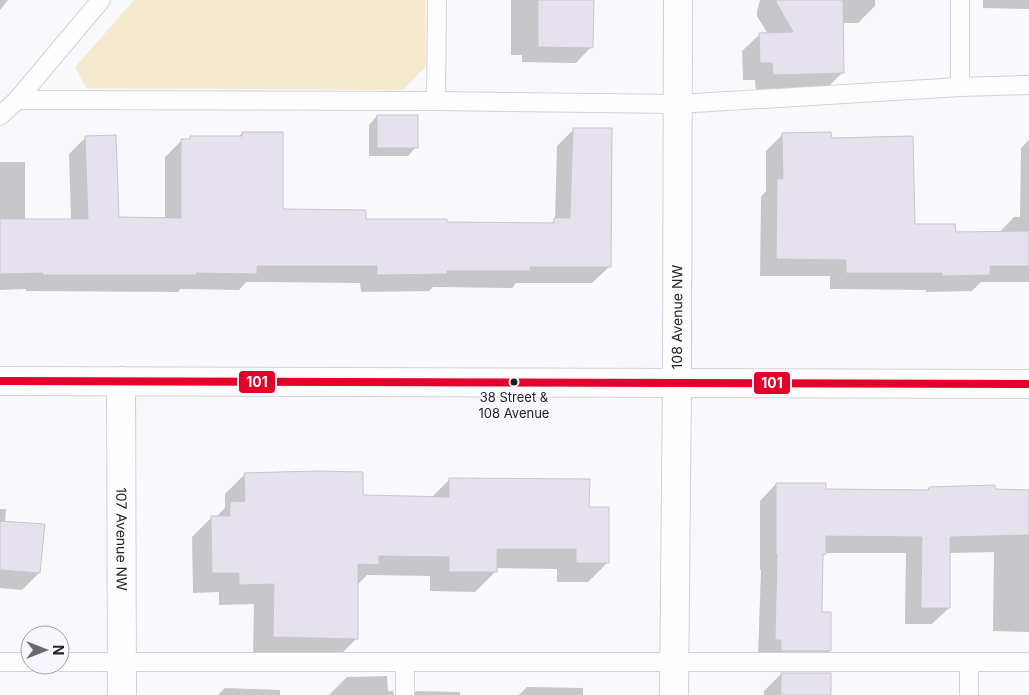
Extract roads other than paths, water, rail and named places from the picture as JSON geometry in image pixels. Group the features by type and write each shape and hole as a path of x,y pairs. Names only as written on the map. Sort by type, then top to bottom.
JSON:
{"street":[{"name":"108 Avenue NW","path":"674,695 678,0"},
{"path":"0,381 1029,384"},
{"name":"107 Avenue NW","path":"121,381 122,695"}],"lane":[{"path":"0,116 17,100 101,0"},
{"path":"436,101 437,0"},
{"path":"960,0 960,87"},
{"path":"17,100 436,101 678,104 960,87 1029,85"},
{"path":"0,662 20,662"},
{"path":"70,662 1029,662"},
{"path":"405,662 405,695"},
{"path":"969,662 969,695"}],"place":[{"name":"38 Street & 108 Avenue","path":"514,382"}]}
